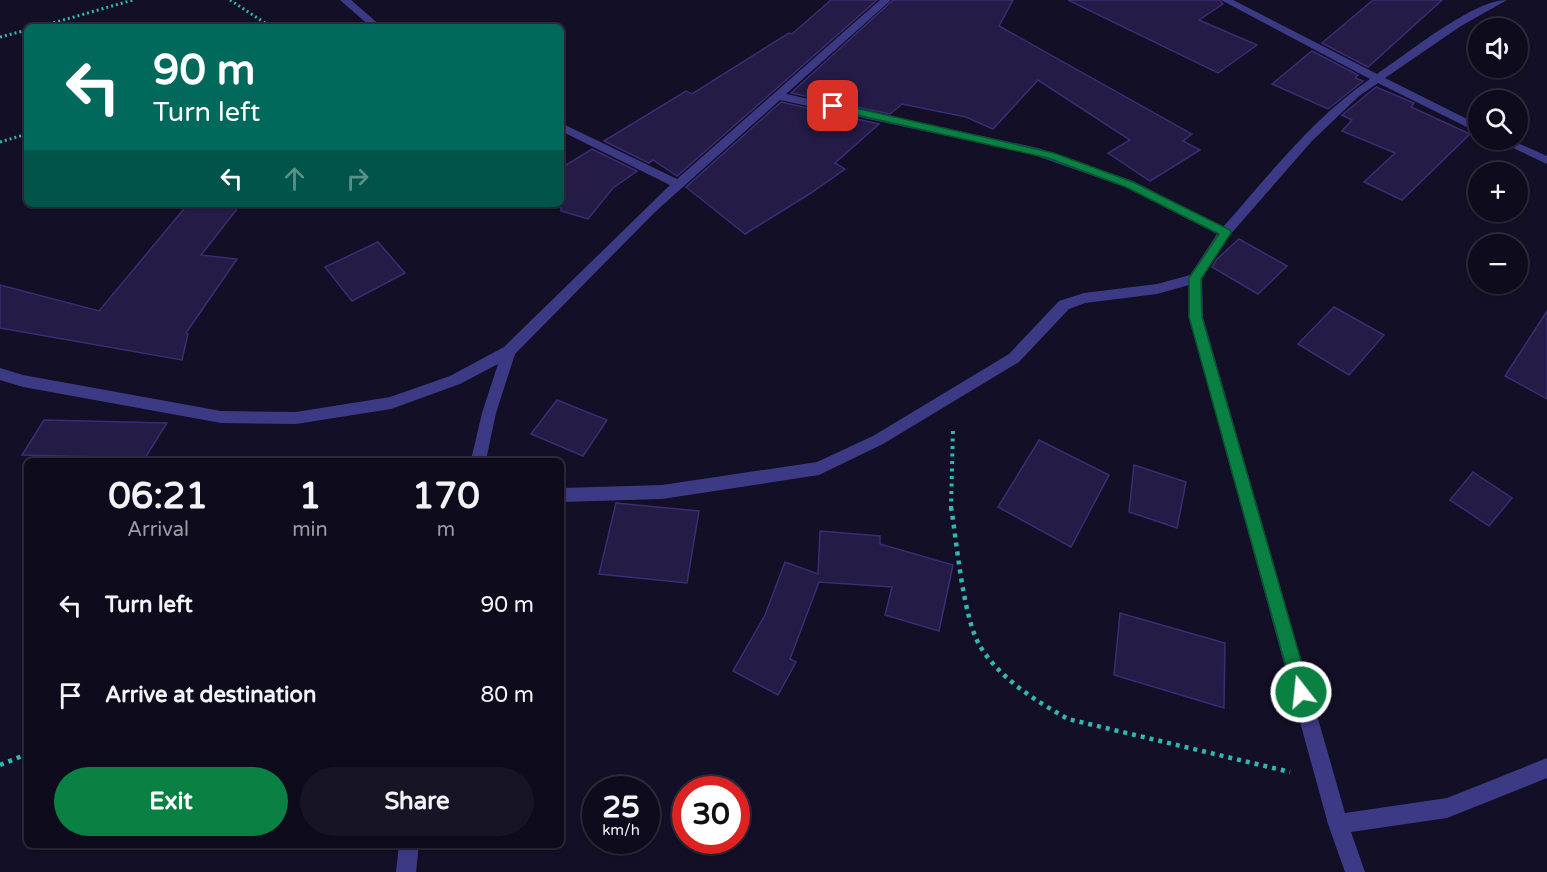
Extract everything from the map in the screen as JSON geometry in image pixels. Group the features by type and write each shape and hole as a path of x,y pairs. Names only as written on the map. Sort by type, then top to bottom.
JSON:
{"street":[{"path":"345,0 373,24"},
{"path":"0,374 23,381 221,417 296,418 391,403 455,380 509,351 678,184 886,0"},
{"path":"1226,0 1468,123"},
{"path":"1355,872 1338,824 1196,317 1195,278 1226,233 1308,138 1355,94 1457,24 1502,0"},
{"path":"778,96 1034,151 1129,184 1226,233"},
{"path":"564,128 678,184"},
{"path":"1524,150 1547,160"},
{"path":"564,495 662,492 819,468 878,440 1014,358 1064,305 1084,298 1157,289 1195,278"},
{"path":"479,458 489,413 509,351"},
{"path":"1338,824 1447,808 1547,768"},
{"path":"406,872 409,848"}],"path":[{"path":"49,24 133,0"},
{"path":"230,0 266,24"},
{"path":"0,37 24,31"},
{"path":"0,142 24,135"},
{"path":"954,396 950,500 960,569 970,621 980,646 1001,672 1036,701 1068,719 1326,780"},
{"path":"0,765 24,755"}],"building":[{"path":"831,0 877,0 677,176 653,160 649,163 604,141 686,91 692,94 789,33 792,34"},
{"path":"893,0 1013,0 999,26 1192,134 1183,141 1200,150 1150,181 1108,153 1130,140 1038,80 993,129 966,117 902,104 890,114 791,93"},
{"path":"1068,0 1219,0 1223,4 1199,20 1257,45 1218,73"},
{"path":"1373,0 1442,0 1368,67 1322,43"},
{"path":"1312,51 1358,75 1355,78 1363,81 1328,109 1272,84"},
{"path":"1376,87 1414,103 1411,107 1468,133 1468,136 1402,200 1364,182 1395,153 1342,131 1352,120 1342,115"},
{"path":"781,102 879,124 835,163 845,169 745,234 686,187"},
{"path":"592,149 637,171 613,188 588,219 561,211 561,207 564,207 564,166"},
{"path":"186,207 239,207 201,255 237,259 186,333 188,334 182,360 0,328 0,285 99,311"},
{"path":"1239,239 1287,266 1258,294 1212,267 1217,259"},
{"path":"378,242 405,273 352,301 325,267"},
{"path":"1334,307 1384,335 1349,375 1298,344"},
{"path":"1547,311 1547,399 1505,376"},
{"path":"557,400 607,420 583,456 531,434"},
{"path":"44,420 167,423 145,458 22,455"},
{"path":"1039,440 1109,475 1071,547 998,507"},
{"path":"1134,465 1186,482 1177,528 1129,512"},
{"path":"1473,472 1512,498 1489,526 1450,500"},
{"path":"616,503 699,511 687,583 599,574"},
{"path":"820,531 880,536 880,544 953,565 939,631 885,615 892,587 819,582 790,659 796,662 778,695 733,671 765,615 785,562 818,574"},
{"path":"1120,613 1225,643 1224,708 1114,675"}],"route":[{"path":"833,106 898,123 976,137 1083,166 1129,184 1226,233 1195,278 1196,317 1301,692"}]}
